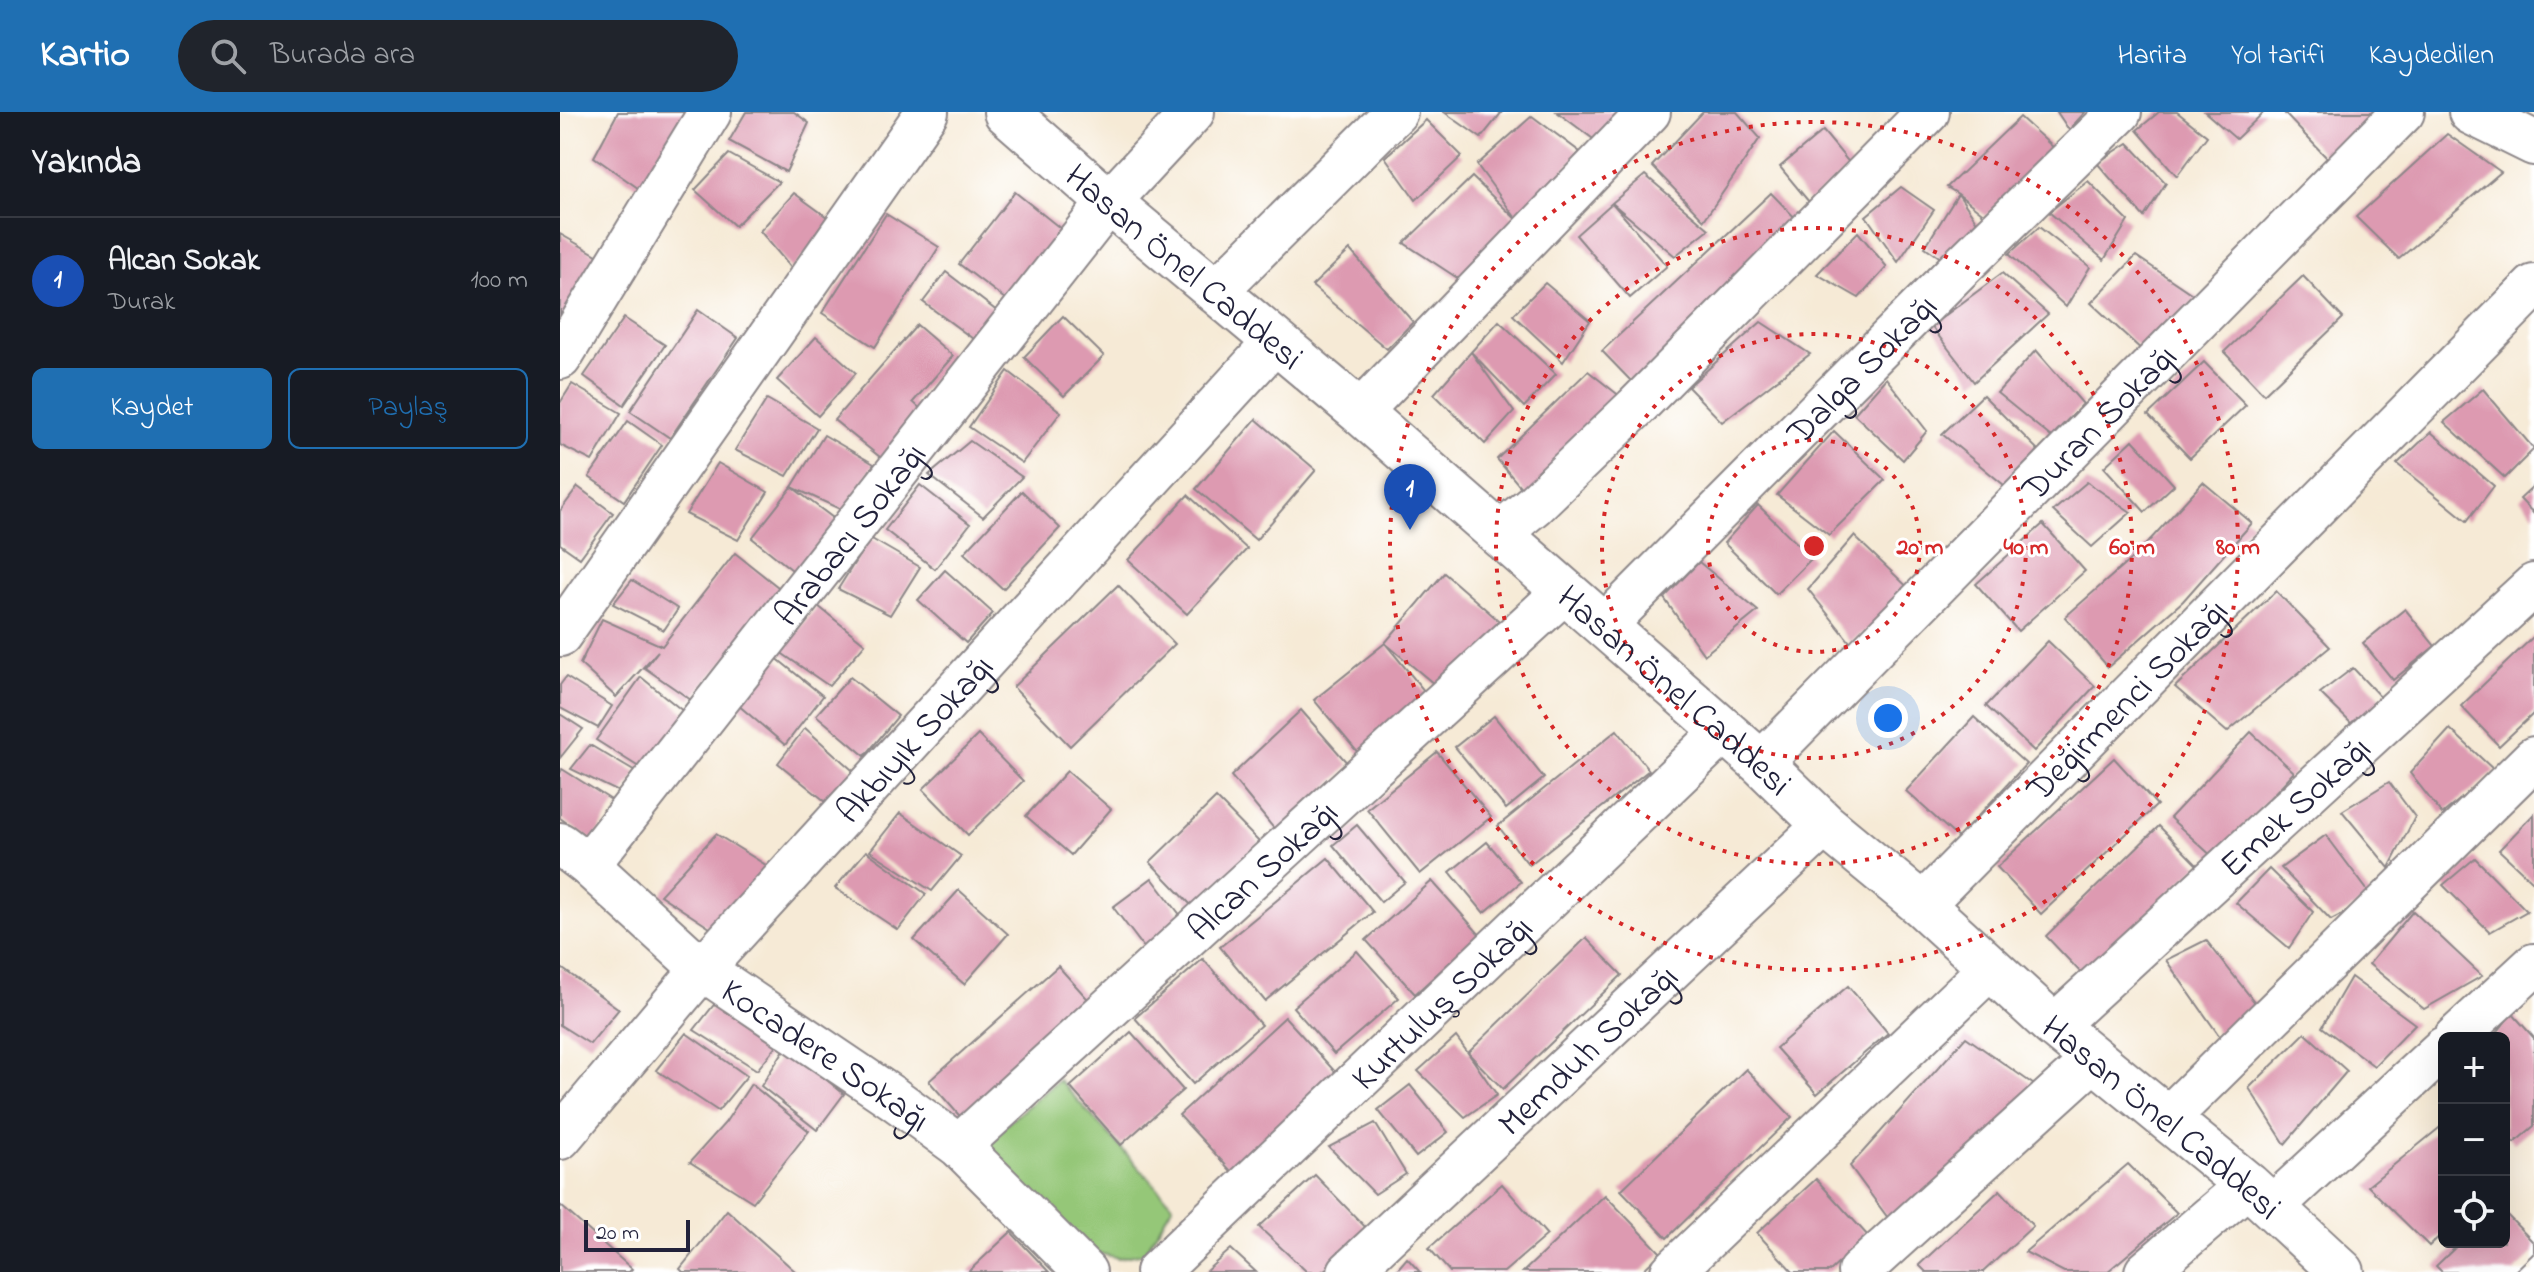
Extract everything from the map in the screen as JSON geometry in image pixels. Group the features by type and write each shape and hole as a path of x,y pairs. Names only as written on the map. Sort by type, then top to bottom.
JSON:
{"main road":[{"name":"Hasan Önel Caddesi","path":"1006,112 1360,412 1761,763 1825,825 1922,905 2054,1026 2169,1117 2261,1196 2342,1272"},
{"path":"2471,112 2534,143"}],"street":[{"path":"560,358 710,112"},
{"path":"560,635 927,112"},
{"name":"Arabacı Sokağı","path":"574,854 1109,202 1193,112"},
{"path":"1216,291 1396,112"},
{"path":"1360,412 1649,112"},
{"path":"1499,534 1535,504 1635,408 1928,112"},
{"name":"Dalga Sokağı","path":"1604,626 2120,112"},
{"name":"Duran Sokağı","path":"1761,763 2403,112"},
{"name":"Değirmenci Sokağı","path":"1922,905 2534,286"},
{"name":"Akbıyık Sokağı","path":"560,1138 702,969 1275,342"},
{"name":"Emek Sokağı","path":"2054,1026 2534,585"},
{"name":"Alcan Sokağı","path":"959,1146 1565,591"},
{"name":"Kurtuluş Sokağı","path":"1157,1272 1724,731"},
{"path":"2169,1117 2534,758"},
{"name":"Memduh Sokağı","path":"1349,1272 1825,825"},
{"name":"Kocadere Sokağı","path":"574,854 702,969 959,1146 1085,1272"},
{"path":"2461,1032 2534,965"},
{"path":"1672,1272 1991,967"},
{"path":"2146,1272 2261,1196 2438,1053"},
{"path":"1859,1272 2094,1059"}],"green space":[{"path":"1059,1080 1173,1205 1144,1253 1119,1258 1093,1252 987,1155 992,1136"}],"building":[{"path":"618,112 688,112 645,193 594,157"},
{"path":"746,112 794,112 809,123 786,172 729,141"},
{"path":"1444,112 1502,112 1481,138"},
{"path":"1557,112 1619,112 1596,141"},
{"path":"1703,112 1737,112 1760,138 1704,220 1652,166"},
{"path":"2057,112 2085,112 2069,130"},
{"path":"2159,112 2177,112 2207,136 2177,176 2137,130"},
{"path":"2205,112 2264,112 2236,139"},
{"path":"2370,112 2374,116 2328,159 2285,114"},
{"path":"1532,116 1580,152 1465,283 1404,243 1472,177 1518,221 1477,165"},
{"path":"2020,117 2055,149 1986,216 1947,187"},
{"path":"1426,120 1462,156 1416,200 1385,157"},
{"path":"1823,131 1852,166 1809,202 1780,167"},
{"path":"2447,134 2501,172 2399,259 2356,217"},
{"path":"2128,143 2166,183 2144,217 2097,163"},
{"path":"729,154 779,182 735,226 695,190"},
{"path":"1645,175 1709,229 1675,256 1612,203"},
{"path":"2088,181 2128,221 2104,260 2049,212"},
{"path":"1901,187 1934,210 1898,262 1866,216"},
{"path":"1015,192 1065,232 1005,299 959,264"},
{"path":"794,193 835,223 792,269 760,231"},
{"path":"1771,193 1802,225 1633,383 1602,351"},
{"path":"1958,194 1982,229 1958,270 1925,247"},
{"path":"1612,203 1667,266 1630,298 1576,235"},
{"path":"886,214 939,247 875,347 822,313"},
{"path":"2039,227 2090,267 2066,307 2009,254"},
{"path":"1858,232 1887,267 1859,298 1817,274"},
{"path":"560,234 616,266 560,322"},
{"path":"1350,250 1413,322 1387,349 1312,286"},
{"path":"2136,256 2198,298 2144,352 2091,303"},
{"path":"946,272 998,312 976,341 923,302"},
{"path":"2002,273 2048,314 1974,382 1931,326"},
{"path":"2303,276 2343,318 2264,394 2224,352"},
{"path":"1545,283 1590,321 1563,362 1513,315"},
{"path":"698,310 738,338 670,438 630,411"},
{"path":"1063,316 1104,356 1064,396 1024,357"},
{"path":"624,318 665,345 624,405 584,376"},
{"path":"1499,321 1556,374 1524,407 1471,352"},
{"path":"1761,322 1810,354 1722,422 1688,387"},
{"path":"917,325 953,356 913,402 924,412 885,461 834,420"},
{"path":"816,337 856,373 818,416 777,380"},
{"path":"2036,350 2083,404 2051,437 1997,393"},
{"path":"1471,352 1514,412 1485,444 1434,394"},
{"path":"2204,362 2246,405 2190,458 2148,415"},
{"path":"1008,371 1061,412 1022,463 969,427"},
{"path":"1588,371 1635,408 1535,504 1497,459"},
{"path":"1886,378 1927,431 1903,460 1854,414"},
{"path":"572,384 621,413 592,461 560,445 560,403"},
{"path":"2483,389 2534,449 2505,478 2444,422"},
{"path":"1983,395 2038,450 2010,490 1942,434"},
{"path":"767,399 817,428 787,476 735,450"},
{"path":"1256,419 1316,470 1256,540 1196,489"},
{"path":"628,421 662,445 624,501 589,477"},
{"path":"1834,431 1885,480 1829,535 1777,495"},
{"path":"2431,432 2494,486 2467,521 2397,464"},
{"path":"824,435 874,464 844,511 792,487"},
{"path":"2133,440 2174,485 2145,512 2104,467"},
{"path":"970,441 1022,477 983,517 929,475"},
{"path":"718,463 768,492 738,540 686,514"},
{"path":"2087,482 2131,512 2092,547 2053,511"},
{"path":"2203,482 2252,523 2183,601 2108,667 2065,617 2139,552"},
{"path":"920,485 970,524 935,569 885,530"},
{"path":"2534,486 2534,514 2520,499"},
{"path":"578,487 613,513 580,558 560,544 560,511"},
{"path":"792,487 837,521 796,573 752,538"},
{"path":"1022,491 1060,528 1003,589 964,553"},
{"path":"1188,495 1247,549 1187,614 1128,560"},
{"path":"1758,505 1812,558 1776,594 1724,543"},
{"path":"2043,524 2085,571 2018,631 1976,584"},
{"path":"1854,536 1917,596 1850,642 1808,589"},
{"path":"870,538 920,567 890,615 838,589"},
{"path":"735,553 783,591 691,700 645,668 658,651 616,697 580,664 602,619 662,646"},
{"path":"1699,562 1758,611 1704,655 1664,598"},
{"path":"945,570 993,613 966,643 918,600"},
{"path":"1444,573 1505,626 1446,694 1385,643"},
{"path":"632,580 678,609 664,630 613,604"},
{"path":"1118,585 1175,644 1070,746 1013,687"},
{"path":"2276,591 2330,647 2227,732 2175,687"},
{"path":"818,606 865,644 829,686 780,652"},
{"path":"2405,609 2435,646 2393,680 2363,643"},
{"path":"2534,636 2534,713 2499,746 2461,706"},
{"path":"2048,641 2095,686 2034,751 1986,706"},
{"path":"1385,643 1434,703 1364,760 1314,700"},
{"path":"775,657 823,696 785,745 737,704"},
{"path":"2353,668 2383,700 2357,729 2320,693"},
{"path":"566,677 612,706 598,728 560,708 560,685"},
{"path":"641,677 689,716 642,769 596,740"},
{"path":"850,677 898,716 865,756 816,715"},
{"path":"1301,710 1349,765 1280,836 1231,776"},
{"path":"560,714 583,729 560,758"},
{"path":"1494,716 1544,778 1506,809 1455,747"},
{"path":"1974,717 2026,764 1958,838 1906,791"},
{"path":"805,728 860,777 831,806 778,763"},
{"path":"2450,729 2495,771 2442,814 2410,773"},
{"path":"1617,730 1649,770 1529,865 1498,826"},
{"path":"2251,732 2294,772 2214,858 2170,818"},
{"path":"978,735 1023,781 968,835 923,789"},
{"path":"590,745 637,773 623,794 571,769"},
{"path":"1437,752 1491,817 1420,874 1367,809"},
{"path":"2114,758 2157,805 2041,914 1997,867"},
{"path":"562,769 616,803 593,841 560,818"},
{"path":"1067,771 1111,809 1071,855 1026,816"},
{"path":"2389,782 2415,817 2389,868 2342,811"},
{"path":"1216,798 1260,843 1193,907 1150,862"},
{"path":"900,813 961,856 932,891 870,851"},
{"path":"2534,814 2534,883 2499,850"},
{"path":"1357,825 1405,882 1381,902 1333,845"},
{"path":"2159,826 2198,866 2084,976 2046,936"},
{"path":"716,834 769,867 716,932 660,895"},
{"path":"2326,835 2373,898 2331,920 2281,868"},
{"path":"1487,842 1521,882 1484,913 1450,872"},
{"path":"866,851 926,894 898,930 835,888"},
{"path":"1328,858 1373,912 1265,1001 1220,947"},
{"path":"2475,858 2527,911 2490,932 2443,885"},
{"path":"2269,869 2313,912 2289,948 2236,903"},
{"path":"1152,878 1184,920 1145,949 1113,907"},
{"path":"1432,881 1480,935 1415,994 1366,940"},
{"path":"959,890 1008,934 964,984 914,940"},
{"path":"2413,911 2482,976 2424,1009 2369,964"},
{"path":"1586,938 1622,975 1503,1089 1468,1053"},
{"path":"2206,940 2259,1008 2223,1041 2166,960"},
{"path":"1357,951 1399,998 1334,1054 1293,1007"},
{"path":"1203,959 1261,1025 1193,1084 1135,1018"},
{"path":"1058,966 1094,1006 965,1122 929,1081"},
{"path":"560,967 619,1009 590,1044 560,1025"},
{"path":"2351,977 2415,1024 2374,1066 2322,1027"},
{"path":"1848,986 1888,1033 1817,1094 1776,1048"},
{"path":"724,992 785,1035 757,1070 694,1030"},
{"path":"2512,1013 2534,1038 2534,1126 2514,1143 2510,1139 2510,1032 2498,1032"},
{"path":"1285,1017 1338,1075 1232,1172 1179,1115"},
{"path":"1131,1032 1183,1090 1121,1145 1070,1087"},
{"path":"686,1033 747,1076 718,1111 656,1070"},
{"path":"2305,1033 2347,1071 2285,1144 2249,1088"},
{"path":"1456,1037 1497,1095 1465,1117 1418,1071"},
{"path":"1966,1037 2040,1089 1896,1229 1850,1166"},
{"path":"786,1047 844,1094 817,1130 761,1086"},
{"path":"1746,1069 1792,1117 1667,1238 1621,1190"},
{"path":"751,1084 809,1131 753,1202 690,1162 725,1123"},
{"path":"1410,1085 1448,1132 1416,1157 1378,1110"},
{"path":"1375,1123 1406,1174 1375,1194 1329,1147"},
{"path":"2438,1129 2438,1238 2429,1246 2368,1186"},
{"path":"2128,1164 2177,1213 2107,1272 2064,1272 2025,1252"},
{"path":"1315,1175 1373,1235 1321,1272 1307,1272 1259,1227"},
{"path":"1816,1179 1868,1236 1829,1272 1793,1272 1757,1233"},
{"path":"1502,1184 1547,1235 1504,1272 1450,1272 1429,1248"},
{"path":"2000,1190 2033,1226 1983,1272 1926,1272 1919,1265"},
{"path":"1605,1195 1661,1253 1641,1272 1523,1272"},
{"path":"560,1205 632,1269 629,1272 560,1272"},
{"path":"727,1210 796,1272 683,1272 680,1269"},
{"path":"2510,1218 2534,1243 2534,1253 2514,1272 2442,1272 2436,1266 2455,1248 2510,1248"},
{"path":"1011,1232 1049,1272 968,1272"},
{"path":"1231,1249 1256,1272 1205,1272"},
{"path":"1407,1258 1420,1272 1395,1272"}],"place":[{"name":"Alcan Sokak","path":"1410,530"}]}
